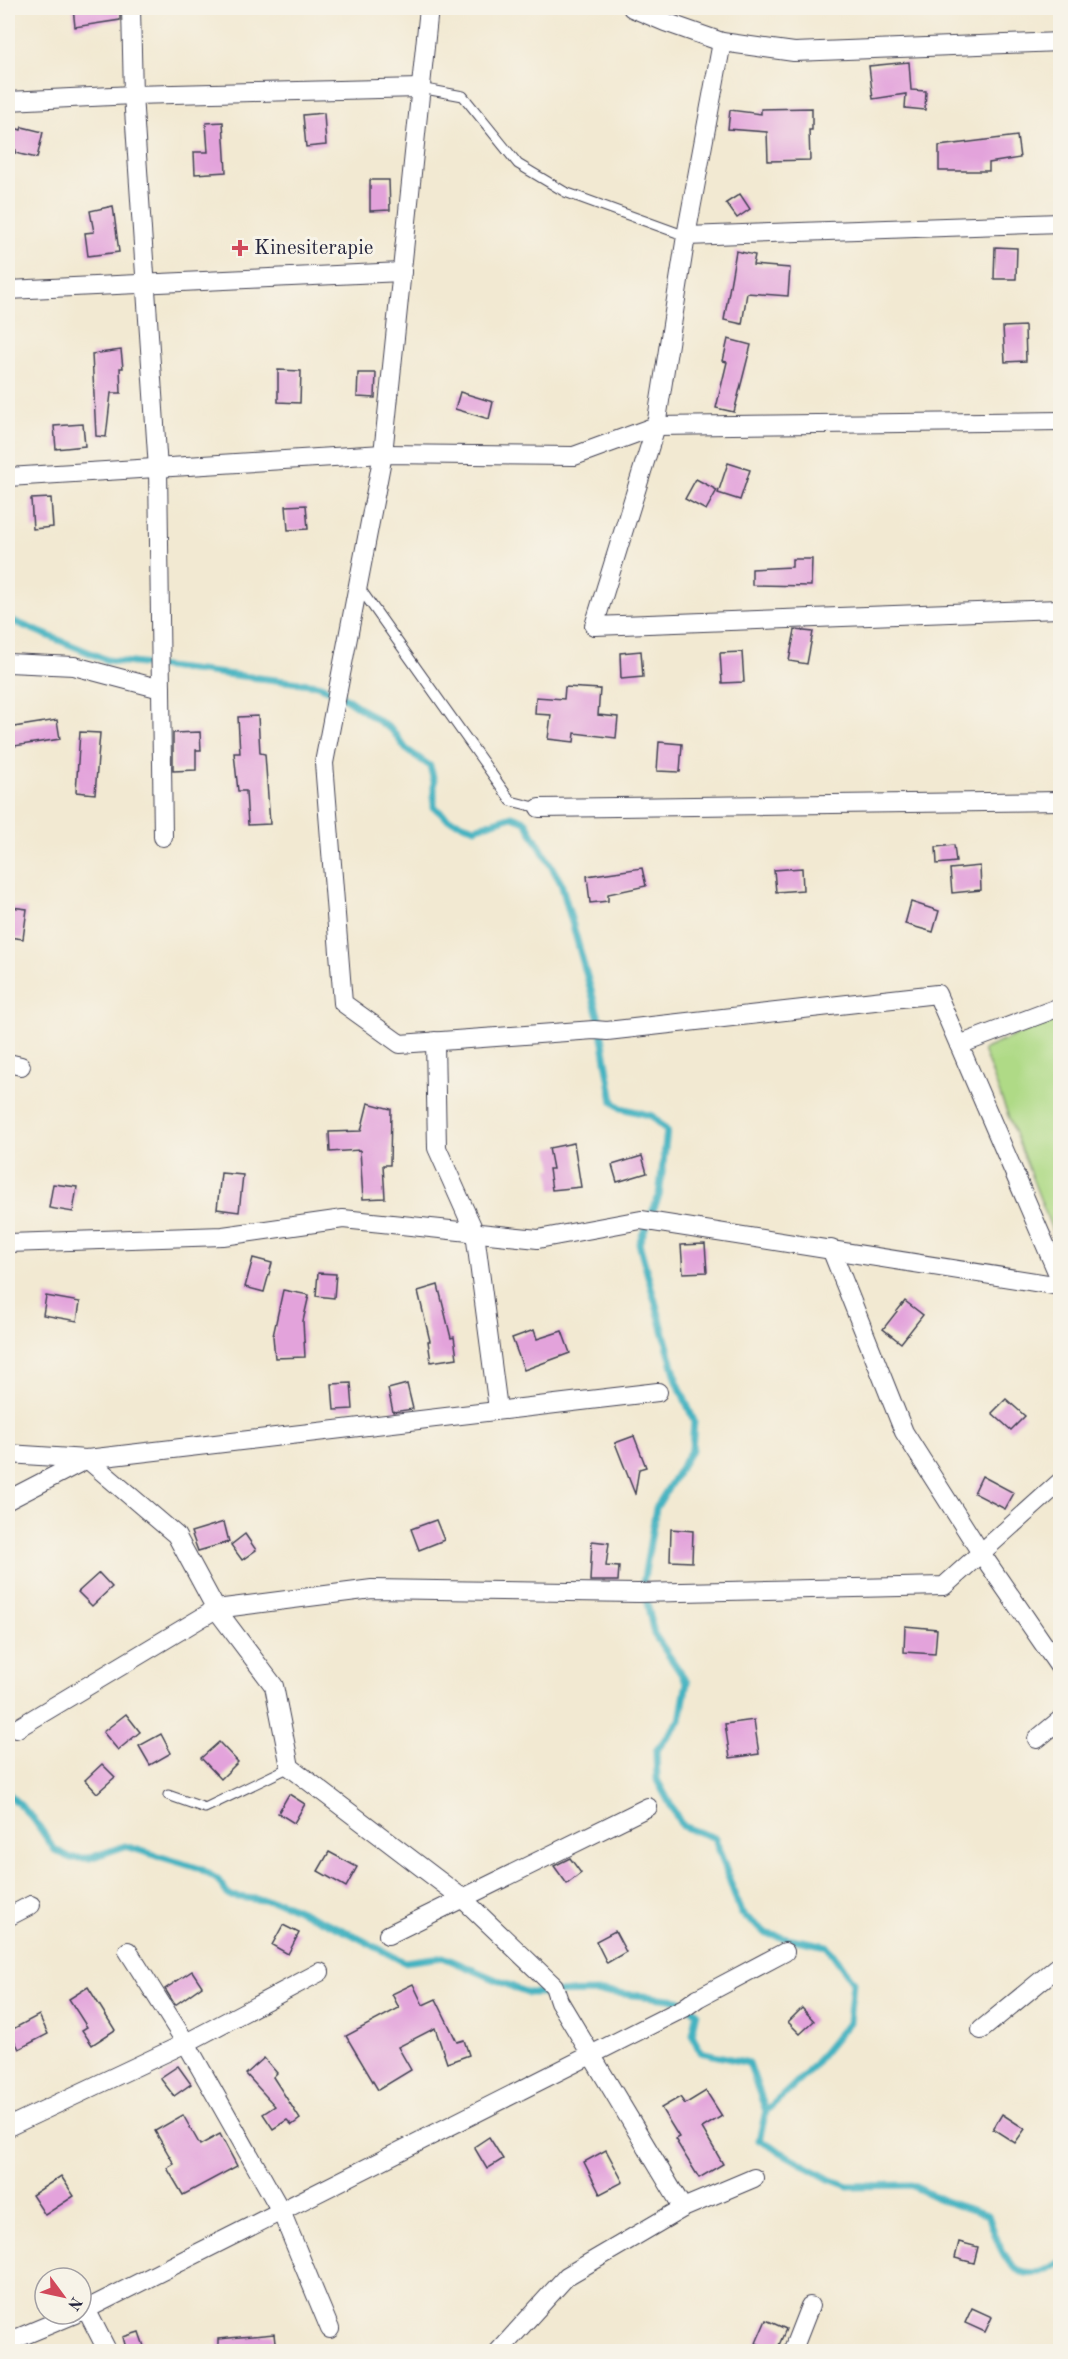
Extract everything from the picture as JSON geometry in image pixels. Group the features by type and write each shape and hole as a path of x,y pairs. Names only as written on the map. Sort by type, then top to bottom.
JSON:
{"street":[{"path":"131,8 133,95 158,469 163,837"},
{"path":"429,8 383,454 324,763 344,1002 400,1044 601,1030 937,994 1060,1280"},
{"path":"632,8 722,42 794,52 1060,42"},
{"path":"722,42 686,236 656,426 594,626 1060,609"},
{"path":"8,101 133,95 420,88"},
{"path":"686,236 1060,223"},
{"path":"8,290 402,272"},
{"path":"8,477 383,454 574,456 656,426 1060,421"},
{"path":"8,663 161,674"},
{"path":"539,808 1060,801"},
{"path":"959,1046 1060,1007"},
{"path":"435,1041 437,1149 475,1233 498,1410"},
{"path":"8,1243 223,1236 343,1219 538,1239 649,1221 1060,1286"},
{"path":"831,1249 904,1432 981,1553 1060,1668"},
{"path":"8,1454 87,1459 657,1392"},
{"path":"8,1500 87,1459"},
{"path":"87,1459 176,1535 216,1609 274,1686 290,1767 462,1898 556,1994 682,2208"},
{"path":"16,1729 216,1609 372,1589 644,1593 944,1586 1060,1482"},
{"path":"1037,1739 1060,1720"},
{"path":"388,1935 648,1807"},
{"path":"8,1917 31,1905"},
{"path":"128,1951 186,2043 282,2211 330,2329"},
{"path":"93,2306 592,2054 785,1952"},
{"path":"981,2030 1060,1965"},
{"path":"8,2127 186,2043 320,1972"},
{"path":"498,2352 567,2276 682,2208 754,2178"},
{"path":"792,2352 810,2306"},
{"path":"8,2342 47,2326"},
{"path":"90,2326 108,2352"}],"lane":[{"path":"420,88 463,96 518,164 565,192 686,236"},
{"path":"358,585 512,801 539,808"},
{"path":"168,1795 205,1808 290,1767"}],"green space":[{"path":"1060,1015 1060,1251 983,1050"}],"building":[{"path":"73,8 120,8 120,20 75,27"},
{"path":"909,62 911,90 926,91 925,110 905,108 906,94 873,99 869,66"},
{"path":"812,108 812,130 809,130 810,160 768,161 767,132 728,129 730,110 761,114 761,109"},
{"path":"324,113 326,145 306,147 303,115"},
{"path":"223,122 226,172 195,174 194,152 208,152 206,123"},
{"path":"8,126 43,132 37,158 15,153 16,150 8,147"},
{"path":"1017,136 1020,158 989,163 989,171 939,171 939,146"},
{"path":"370,180 389,180 390,210 370,211"},
{"path":"740,194 750,209 737,218 726,203"},
{"path":"113,206 119,252 88,256 85,233 94,232 90,211"},
{"path":"995,247 1017,248 1016,279 994,279"},
{"path":"736,251 755,255 753,265 790,268 788,296 747,293 742,324 724,320"},
{"path":"1025,326 1026,361 1005,362 1003,327"},
{"path":"728,339 751,345 734,412 716,408 727,362 723,361"},
{"path":"121,350 123,368 120,368 121,393 111,393 106,437 96,436 92,354"},
{"path":"278,370 301,371 300,403 278,402"},
{"path":"358,373 376,373 375,398 357,397"},
{"path":"460,392 493,402 489,419 455,409"},
{"path":"83,424 85,446 56,449 54,426"},
{"path":"728,463 750,470 740,500 718,493"},
{"path":"696,479 717,490 706,510 685,499"},
{"path":"51,498 53,527 33,529 31,499"},
{"path":"306,505 308,529 288,530 286,506"},
{"path":"792,559 812,559 811,586 752,585 752,569 792,567"},
{"path":"795,630 813,632 807,664 789,661"},
{"path":"641,651 643,677 621,679 620,653"},
{"path":"742,652 744,682 722,683 720,653"},
{"path":"565,687 600,689 598,715 618,717 616,738 575,733 574,742 548,739 551,715 535,714 536,697 564,699"},
{"path":"258,716 260,753 265,754 270,824 248,825 246,791 238,791 234,753 240,753 238,717"},
{"path":"57,720 60,739 8,747 8,728"},
{"path":"80,732 100,733 95,794 76,792"},
{"path":"200,732 201,750 196,750 196,770 173,771 173,733"},
{"path":"659,742 682,744 680,772 657,771"},
{"path":"954,845 956,862 937,864 936,847"},
{"path":"980,866 981,890 952,893 950,869"},
{"path":"642,868 646,886 608,894 608,901 590,903 587,876"},
{"path":"802,868 803,890 776,892 774,870"},
{"path":"911,902 939,911 933,932 905,924"},
{"path":"11,907 27,909 23,939 8,937 8,912"},
{"path":"368,1103 391,1109 390,1165 383,1165 385,1198 363,1199 360,1150 330,1152 329,1132 361,1131"},
{"path":"574,1143 581,1187 552,1190 549,1169 553,1169 549,1148"},
{"path":"642,1156 647,1173 617,1182 612,1165"},
{"path":"221,1173 243,1175 239,1212 217,1209"},
{"path":"53,1184 77,1187 73,1212 49,1208"},
{"path":"705,1244 707,1272 683,1273 681,1245"},
{"path":"253,1258 272,1263 264,1292 245,1287"},
{"path":"318,1273 336,1274 334,1298 316,1296"},
{"path":"438,1285 451,1338 454,1337 457,1358 431,1362 428,1341 430,1341 418,1291"},
{"path":"283,1290 309,1295 303,1321 305,1357 275,1358 273,1336"},
{"path":"46,1296 80,1302 77,1321 43,1315"},
{"path":"905,1301 923,1315 901,1343 883,1329"},
{"path":"534,1330 537,1339 562,1331 570,1353 524,1370 512,1338"},
{"path":"351,1383 353,1409 334,1410 332,1384"},
{"path":"407,1384 413,1409 393,1412 388,1389"},
{"path":"1006,1399 1025,1416 1011,1430 992,1413"},
{"path":"634,1436 646,1467 639,1469 635,1494 615,1443"},
{"path":"982,1476 1014,1493 1005,1509 974,1493"},
{"path":"436,1520 444,1540 419,1550 411,1529"},
{"path":"224,1522 229,1542 198,1551 191,1532"},
{"path":"671,1529 693,1531 692,1562 670,1561"},
{"path":"245,1534 256,1550 242,1560 231,1545"},
{"path":"592,1541 609,1543 606,1566 619,1567 618,1581 590,1581"},
{"path":"99,1573 112,1587 92,1606 78,1592"},
{"path":"905,1626 937,1629 935,1654 904,1652"},
{"path":"126,1714 140,1732 118,1750 103,1732"},
{"path":"754,1720 759,1754 730,1758 725,1724"},
{"path":"161,1734 171,1753 150,1765 139,1746"},
{"path":"219,1742 238,1762 221,1779 201,1758"},
{"path":"102,1764 115,1777 97,1793 85,1780"},
{"path":"289,1794 305,1804 294,1823 278,1813"},
{"path":"329,1852 357,1867 346,1887 318,1871"},
{"path":"570,1858 581,1873 567,1884 554,1866"},
{"path":"283,1925 299,1933 288,1954 272,1945"},
{"path":"615,1931 626,1952 607,1963 596,1941"},
{"path":"192,1971 202,1986 175,2005 165,1989"},
{"path":"413,1984 423,2005 436,1999 457,2042 464,2040 469,2055 447,2063 435,2028 398,2047 411,2070 378,2090 346,2036 399,2008 392,1994"},
{"path":"88,1987 115,2030 92,2045 82,2030 87,2027 69,1999"},
{"path":"802,2008 814,2021 800,2034 788,2022"},
{"path":"39,2015 48,2034 19,2049 9,2031"},
{"path":"264,2058 277,2073 273,2077 300,2119 292,2125 287,2120 273,2129 263,2114 275,2106 246,2074"},
{"path":"178,2066 191,2084 174,2096 160,2078"},
{"path":"706,2091 722,2116 702,2128 723,2164 699,2178 675,2139 679,2137 661,2108 680,2097 685,2104"},
{"path":"1002,2114 1025,2129 1015,2143 993,2129"},
{"path":"183,2115 200,2145 220,2134 237,2166 183,2195 167,2168 174,2164 155,2131"},
{"path":"489,2137 503,2159 487,2169 474,2147"},
{"path":"606,2150 623,2182 600,2194 584,2162"},
{"path":"61,2176 74,2196 45,2215 32,2195"},
{"path":"959,2242 978,2247 974,2263 955,2258"},
{"path":"972,2308 992,2317 985,2332 965,2323"},
{"path":"766,2320 786,2329 776,2352 756,2343"},
{"path":"139,2332 146,2352 127,2352 123,2337"},
{"path":"274,2334 276,2352 218,2352 218,2339"}],"waterway":[{"path":"8,619 107,660 318,685 338,693 392,730 406,749 430,766 434,781 434,807 448,819 475,828 512,816 525,821 561,883 599,1019 613,1102 621,1108 652,1116 667,1131 659,1196 639,1243 677,1381 694,1421 692,1449 656,1508 643,1584 654,1634 687,1682 680,1720 656,1751 657,1780 682,1826 715,1838 741,1913 767,1934 827,1946 853,1982 849,2022 807,2073 766,2111"},
{"path":"8,1793 33,1818 55,1850 71,1858 90,1858 125,1846 201,1869 218,1880 229,1896 280,1902 349,1933 404,1962 443,1957 527,1993 607,1992 679,2000 697,2012 692,2034 700,2052 749,2063 766,2111 759,2140 829,2179 848,2186 911,2185 947,2202 988,2215 1004,2255 1011,2265 1020,2271 1031,2274 1044,2271 1060,2262"}],"place":[{"name":"Kinesiterapie","path":"240,248"}]}
